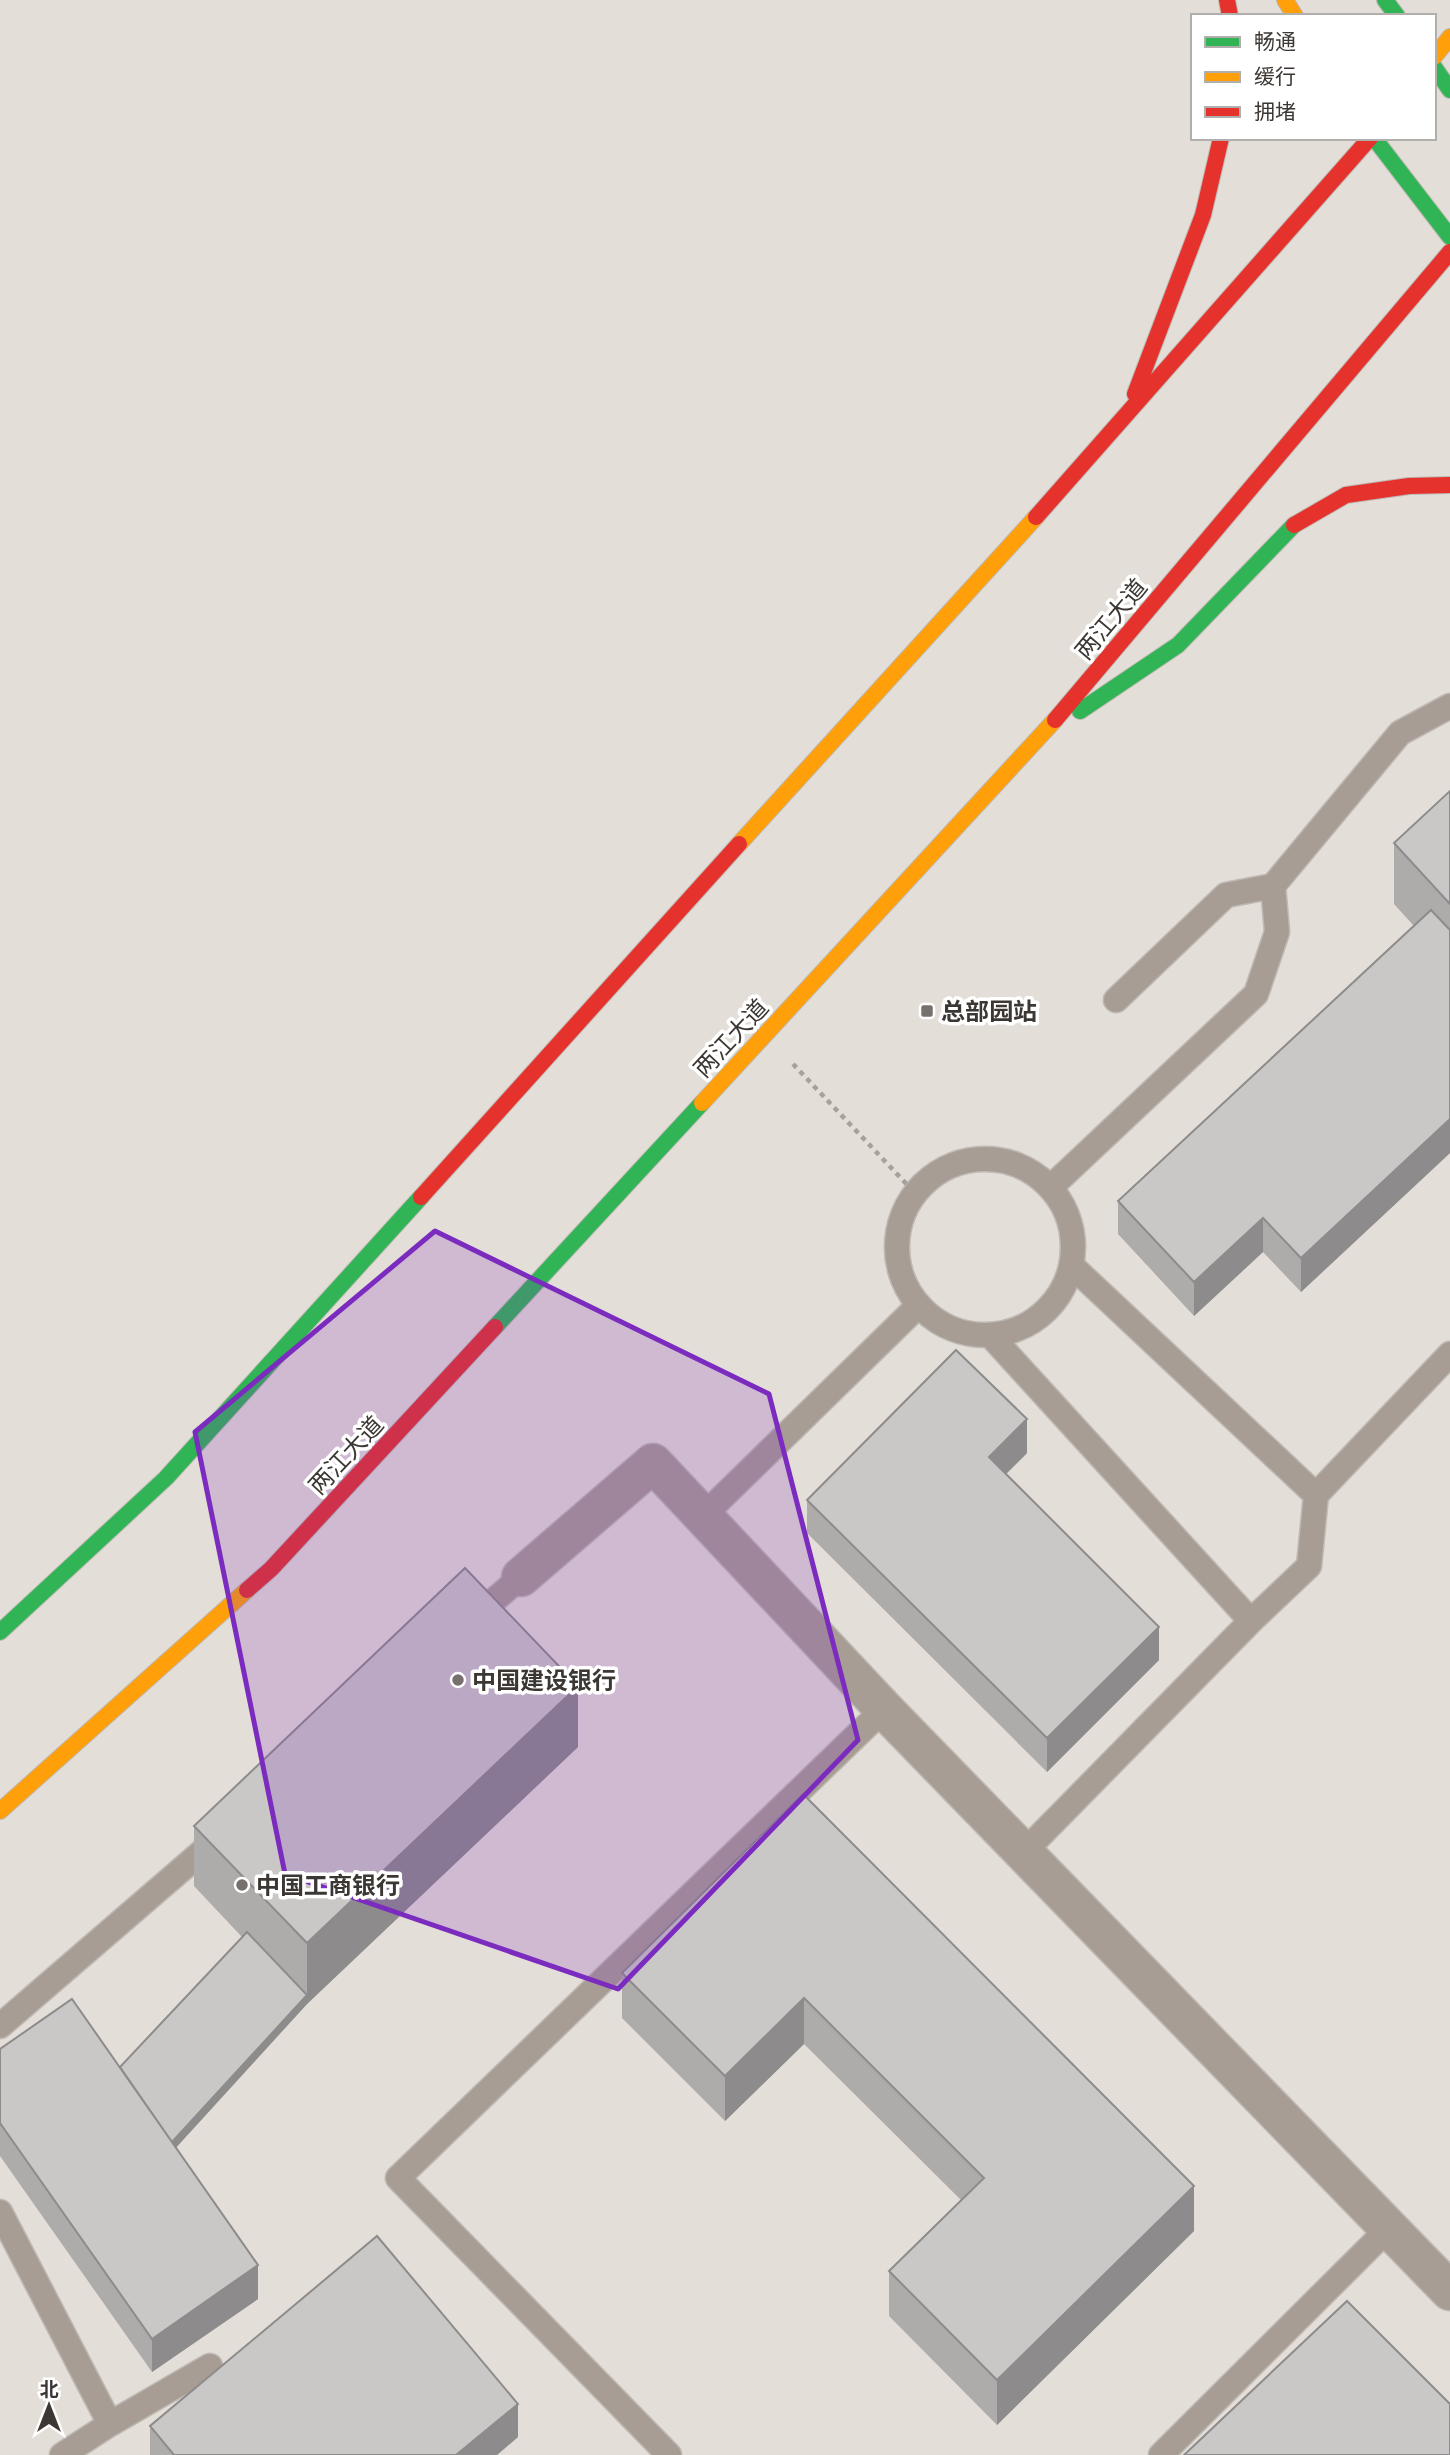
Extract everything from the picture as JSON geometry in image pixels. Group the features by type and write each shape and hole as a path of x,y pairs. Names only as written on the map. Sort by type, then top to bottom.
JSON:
{"main road":[{"path":"1436,54 1450,37"},
{"path":"1436,70 1450,90"},
{"path":"1126,417 1203,215 1222,140"},
{"path":"0,1632 166,1478 1126,417 1370,140"},
{"path":"1374,140 1450,237"},
{"name":"两江大道","path":"0,1811 271,1569 1040,738 1450,252"},
{"path":"1040,738 1178,645 1297,522 1346,495 1409,486 1450,485"}],"street":[{"path":"521,1577 653,1463 884,1709 1450,2291"}],"lane":[{"path":"1116,1000 1226,895 1273,886 1400,733 1450,706"},
{"path":"1051,1187 1256,993 1277,932 1273,886"},
{"path":"998,1159 1027,1169 1051,1187 1066,1211 1070,1225 1073,1238 1072,1266 1062,1293 1044,1314 1019,1328 990,1335 964,1333 938,1322 919,1304 902,1277 896,1247 901,1217 915,1193 939,1171 968,1160 998,1159"},
{"path":"1072,1266 1316,1495"},
{"path":"703,1516 919,1304"},
{"path":"990,1335 1251,1621"},
{"path":"1023,1853 1308,1566 1316,1495 1450,1354"},
{"path":"459,1631 521,1577"},
{"path":"669,2455 398,2178 884,1709"},
{"path":"0,2026 240,1819"},
{"path":"0,2212 110,2424"},
{"path":"1161,2455 1389,2228"},
{"path":"62,2455 210,2366"}],"path":[{"path":"765,1035 915,1193"}],"highlighted area":[{"path":"435,1231 769,1394 858,1740 618,1989 285,1874 195,1432"}],"building":[{"path":"1450,791 1450,904 1394,843"},
{"path":"1431,910 1450,930 1450,1119 1301,1258 1263,1218 1194,1282 1118,1201"},
{"path":"956,1350 1027,1419 989,1457 1159,1627 1047,1738 807,1500"},
{"path":"465,1568 578,1686 307,1943 194,1826"},
{"path":"803,1794 1194,2186 997,2380 889,2271 984,2178 804,1998 725,2076 622,1973"},
{"path":"247,1932 307,1995 172,2142 120,2067"},
{"path":"72,1999 258,2265 152,2339 0,2123 0,2049"},
{"path":"377,2236 518,2404 456,2455 174,2455 150,2426"},
{"path":"1347,2301 1450,2404 1450,2455 1184,2455"}],"traffic: fast":[{"path":"1385,0 1396,14"},
{"path":"1436,70 1450,90"},
{"path":"1376,140 1450,237"},
{"path":"1080,711 1178,645 1294,525"},
{"path":"495,1327 702,1103"},
{"path":"0,1632 166,1478 421,1197"}],"traffic: slow":[{"path":"1285,0 1294,14"},
{"path":"1436,54 1450,37"},
{"path":"739,844 1036,517"},
{"path":"702,1103 1055,720"},
{"path":"0,1811 247,1590"}],"traffic: jam":[{"path":"1227,0 1230,14"},
{"path":"1135,394 1203,215 1221,140"},
{"path":"1036,517 1368,140"},
{"path":"1055,720 1450,252"},
{"path":"1294,525 1346,495 1409,486 1450,485"},
{"path":"421,1197 739,844"},
{"path":"247,1590 271,1569 495,1327"}],"place":[{"name":"总部园站","path":"927,1011"},
{"name":"中国建设银行","path":"458,1680"},
{"name":"中国工商银行","path":"242,1885"}]}
